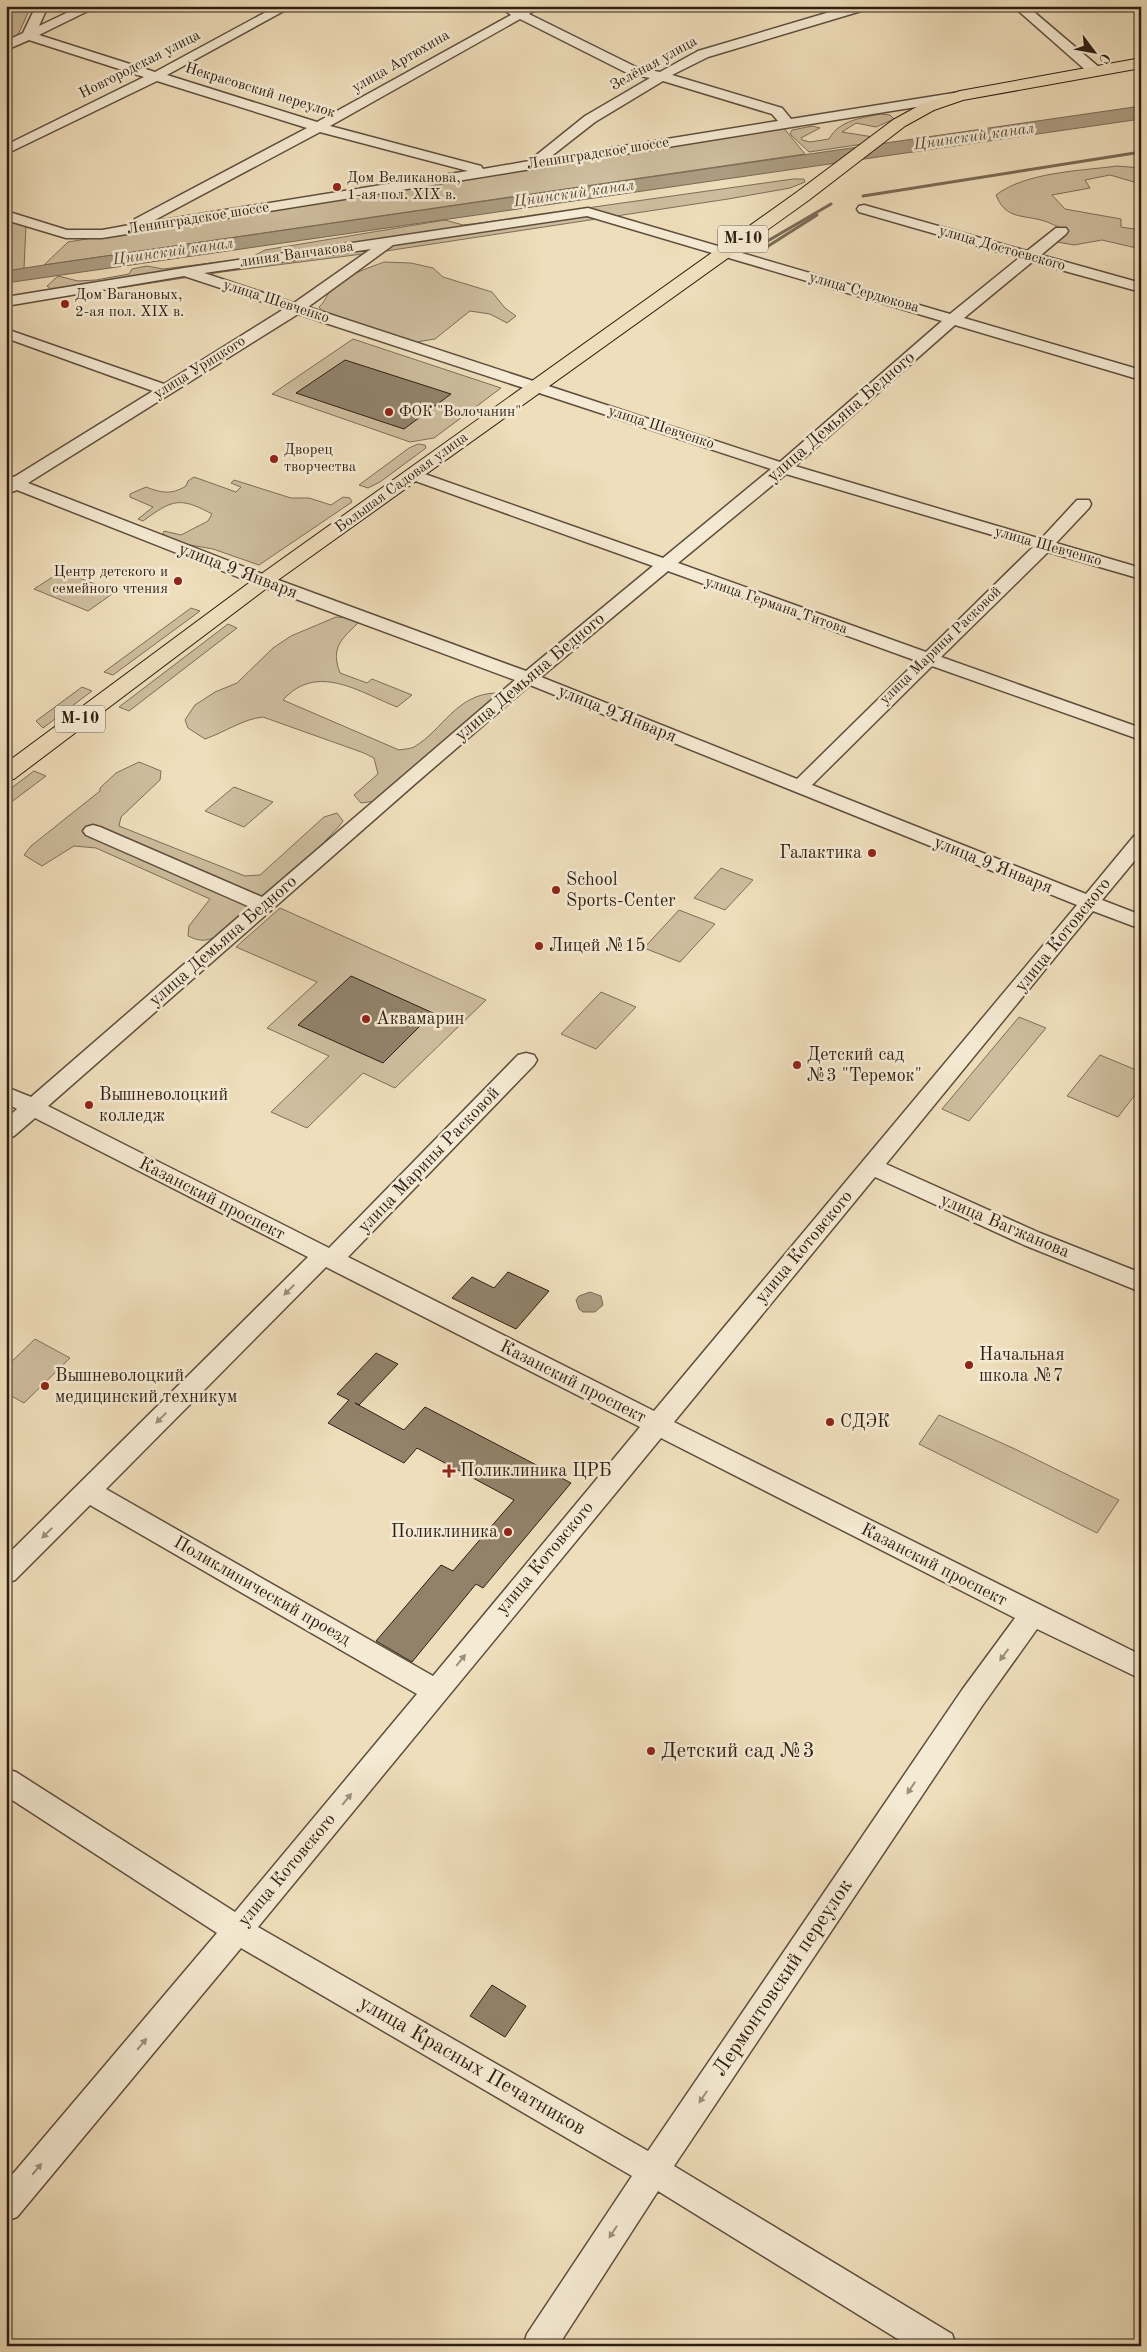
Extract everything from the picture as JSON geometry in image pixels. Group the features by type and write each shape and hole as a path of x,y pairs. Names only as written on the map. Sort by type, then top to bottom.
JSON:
{"highway":[{"name":"Ленинградское шоссе","path":"960,96 1141,63"},
{"name":"М-10","path":"912,115 960,96"},
{"name":"Большая Садовая улица","path":"6,774 264,581 725,252 912,115"}],"street":[{"path":"28,36 42,6"},
{"path":"6,46 92,6"},
{"name":"Новгородская улица","path":"6,150 156,76 287,6"},
{"path":"503,6 634,71 661,76 777,111 787,123"},
{"name":"улица Артюхина","path":"124,231 318,127 535,6"},
{"name":"Зелёная улица","path":"532,164 590,119 661,76 703,54 864,6"},
{"path":"1019,6 1095,71"},
{"name":"Некрасовский переулок","path":"28,36 318,127 484,172"},
{"name":"Ленинградское шоссе","path":"6,215 54,232 79,236 124,231 960,96"},
{"path":"894,107 904,109 912,115"},
{"name":"улица Достоевского","path":"864,209 1141,288"},
{"name":"улица Сердюкова","path":"588,212 1141,375"},
{"name":"линия Ванчакова","path":"6,302 184,272 588,212"},
{"name":"улица Демьяна Бедного","path":"6,1132 264,905 528,678 783,468 953,319 1032,257 1061,231"},
{"name":"улица Урицкого","path":"9,485 297,308 390,241"},
{"name":"улица Шевченко","path":"184,272 783,468 1141,574"},
{"path":"6,333 165,390"},
{"name":"улица Германа Титова","path":"413,475 663,566 1141,734"},
{"name":"улица 9 Января","path":"9,485 528,678 1089,904 1141,923"},
{"name":"улица Марины Расковой","path":"799,787 1044,546 1083,504"},
{"path":"94,831 264,905"},
{"name":"улица Котовского","path":"6,2206 1141,840"},
{"name":"улица Марины Расковой","path":"6,1573 526,1060"},
{"name":"Казанский проспект","path":"6,1094 1033,1616 1141,1668"},
{"name":"улица Вагжанова","path":"870,1166 1032,1239 1141,1283"},
{"name":"Поликлинический проезд","path":"88,1491 435,1691"},
{"name":"Лермонтовский переулок","path":"539,2346 653,2171 972,1698 1033,1616"},
{"name":"улица Красных Печатников","path":"6,1781 237,1930 653,2171 940,2346"}],"shaded area":[{"path":"6,6 31,6 18,35 6,41"},
{"path":"881,114 890,115 894,119 876,127 856,123 842,132 873,137 863,144 809,152 790,134 792,130 813,126 820,128 801,138 802,140 810,142 829,139 833,133 845,124"},
{"path":"782,126 805,154 44,265 68,242"},
{"path":"1117,166 1141,168 1141,184 1110,175 1085,180 1090,188 1052,195 1065,209 1121,219 1121,227 1141,230 1141,249 1102,240 1074,245 1057,242 1066,231 1044,221 1009,212 1004,208 996,195 1022,181 1038,177 1070,171"},
{"path":"804,179 805,182 790,188 728,199 386,251 222,272 68,296 55,292 47,286 58,276 78,281 96,280 129,274 132,269 147,266 163,269 250,258 265,250 445,220 463,225 480,223"},
{"path":"6,218 26,225 24,269 6,271"},
{"path":"384,262 411,263 433,268 443,277 492,292 505,308 516,316 507,323 490,314 470,311 435,339 410,343 326,316 319,307 333,288 351,275"},
{"path":"353,339 501,388 434,438 410,442 272,394"},
{"path":"418,444 425,445 426,448 380,482 368,488 359,485 409,448"},
{"path":"194,477 236,492 241,487 231,483 234,480 291,498 309,498 331,505 343,497 350,498 352,502 259,565 213,549 184,544 162,536 164,531 181,535 208,521 212,514 201,508 176,503 161,509 143,521 138,519 153,507 130,497 130,494 146,487 162,492 176,491 186,486 188,481"},
{"path":"62,571 115,592 88,611 34,589"},
{"path":"191,608 200,611 113,675 104,672"},
{"path":"336,617 349,618 359,622 339,644 336,656 340,673 367,683 372,679 412,695 397,707 353,688 324,682 310,683 296,689 283,700 399,750 412,748 424,740 470,699 496,693 497,700 375,801 361,803 354,795 378,774 374,758 364,753 263,717 241,723 205,739 188,728 185,720 195,705 215,692 237,683 273,648 291,636"},
{"path":"228,624 237,628 129,711 119,707"},
{"path":"82,687 92,691 43,728 36,721"},
{"path":"139,762 161,771 160,780 121,817 119,826 245,876 260,875 324,817 337,813 343,821 302,864 238,920 213,938 206,940 197,939 188,936 189,926 210,899 96,848 74,846 42,866 24,855 31,846 100,791 100,788 116,773"},
{"path":"34,771 46,776 6,806 6,792"},
{"path":"234,787 273,802 244,827 205,811"},
{"path":"721,868 753,880 725,910 694,898"},
{"path":"280,908 486,1000 395,1088 363,1073 307,1128 271,1112 329,1056 267,1028 317,982 236,947"},
{"path":"679,910 715,924 680,962 644,948"},
{"path":"601,992 636,1007 596,1049 561,1034"},
{"path":"1019,1017 1046,1028 969,1121 942,1109"},
{"path":"1100,1055 1141,1072 1141,1087 1118,1117 1067,1096"},
{"path":"35,1339 70,1358 24,1403 6,1393 6,1367"},
{"path":"939,1415 1015,1449 1119,1500 1097,1533 919,1444"}],"water":[{"name":"Цнинский канал","path":"1141,106 1141,119 6,283 6,271 44,265"},
{"path":"590,1292 601,1296 603,1305 595,1312 583,1312 579,1309 576,1300 579,1296"}],"building":[{"name":"ФОК \"Волочанин\"","path":"345,360 451,394 404,429 296,393"},
{"name":"Аквамарин","path":"351,976 433,1013 383,1063 298,1025"},
{"path":"508,1272 549,1291 516,1329 452,1298 472,1277 494,1288"},
{"name":"Поликлиника","path":"376,1353 398,1364 359,1405 355,1403 404,1430 425,1407 571,1483 483,1588 476,1584 412,1662 376,1641 441,1565 453,1571 514,1500 417,1448 404,1463 328,1423 349,1400 337,1394"},
{"path":"492,1985 526,2006 505,2037 470,2016"}],"waterway":[{"path":"863,196 1141,152"},
{"path":"752,250 831,204"},
{"path":"762,250 817,215"}],"place":[{"name":"Дом Великанова, 1-ая пол. XIX в.","path":"337,187"},
{"name":"Дом Вагановых, 2-ая пол. XIX в.","path":"65,304"},
{"name":"ФОК \"Волочанин\"","path":"389,412"},
{"name":"Дворец творчества","path":"274,459"},
{"name":"Центр детского и семейного чтения","path":"178,581"},
{"name":"Галактика","path":"872,853"},
{"name":"School Sports-Center","path":"556,890"},
{"name":"Лицей №15","path":"539,946"},
{"name":"Аквамарин","path":"366,1019"},
{"name":"Детский сад №3 \"Теремок\"","path":"797,1065"},
{"name":"Вышневолоцкий колледж","path":"89,1105"},
{"name":"Начальная школа №7","path":"969,1365"},
{"name":"Вышневолоцкий медицинский техникум","path":"45,1386"},
{"name":"СДЭК","path":"830,1422"},
{"name":"Поликлиника ЦРБ","path":"449,1471"},
{"name":"Поликлиника","path":"508,1532"},
{"name":"Детский сад №3","path":"651,1751"}]}
